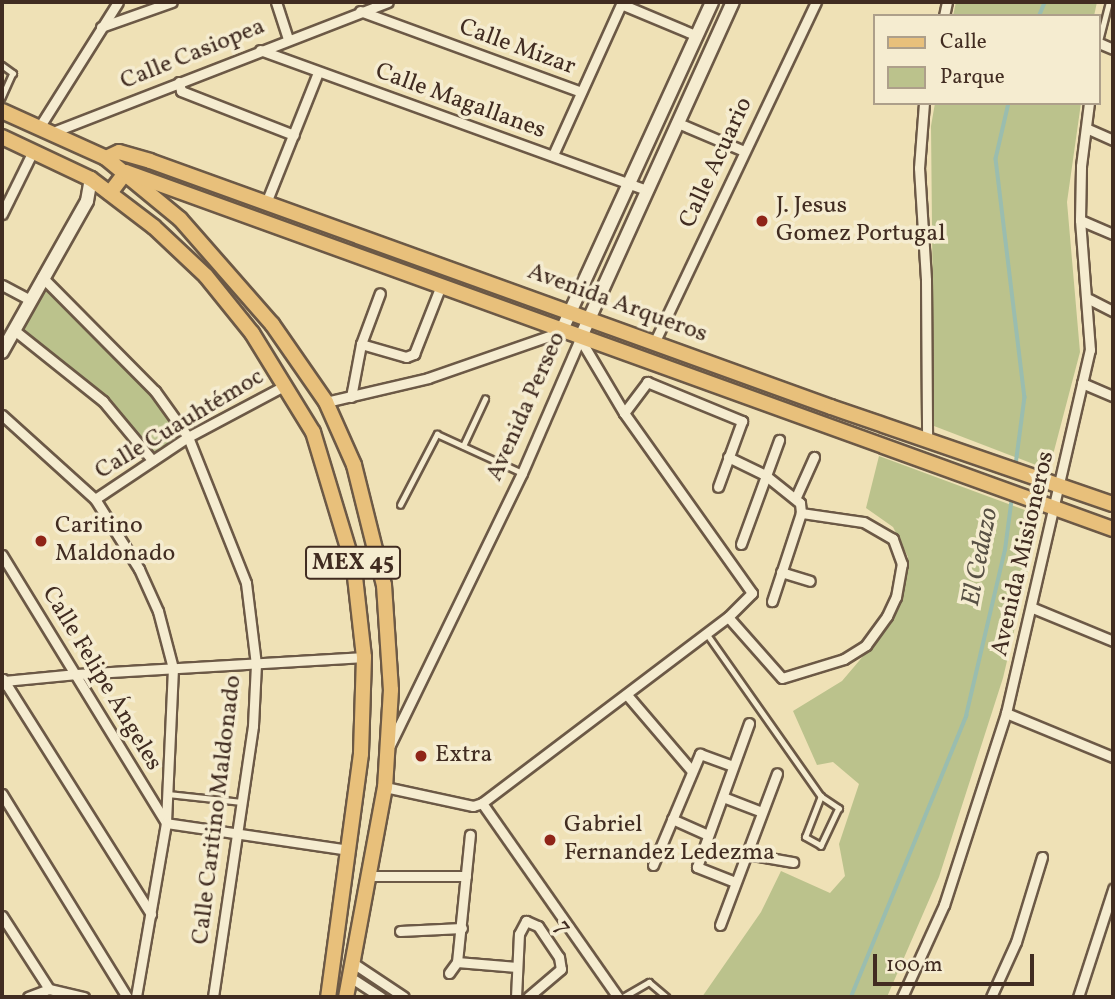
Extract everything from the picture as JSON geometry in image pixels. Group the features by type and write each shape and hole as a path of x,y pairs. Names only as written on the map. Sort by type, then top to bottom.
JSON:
{"main road":[{"name":"Avenida Perseo","path":"561,332 625,183 712,2"},
{"name":"Avenida Perseo","path":"580,339 733,2"},
{"name":"MEX 45","path":"2,111 106,158 180,219 254,303 327,402 358,476 384,584 391,690 384,788 346,997"},
{"name":"MEX 45","path":"2,137 91,179 206,276 252,333 313,432 332,487 354,568 364,657 361,754 328,997"},
{"name":"Avenida Arqueros","path":"106,158 129,154 655,341 831,407 927,437 1113,504"},
{"path":"2,352 87,201 91,179 106,158"},
{"path":"87,201 110,193 126,172"},
{"name":"Avenida Arqueros","path":"126,172 580,339 971,476 1113,529"}],"street":[{"path":"46,129 101,27 118,2"},
{"path":"101,27 172,2"},
{"path":"276,2 288,38"},
{"name":"Calle Casiopea","path":"46,129 388,2"},
{"name":"Calle Acuario","path":"655,341 816,2"},
{"path":"553,155 621,3 695,35"},
{"name":"Calle Mizar","path":"360,11 581,92"},
{"name":"Calle Magallanes","path":"260,50 646,190"},
{"path":"266,203 318,72"},
{"path":"178,82 181,91 293,135"},
{"path":"924,105 919,168 926,280 927,437"},
{"name":"Avenida Misioneros","path":"902,997 944,905 1006,713 1033,608 1055,484 1090,350 1080,220 1089,105"},
{"path":"678,123 744,151"},
{"path":"1086,128 1113,140"},
{"path":"2,214 33,151"},
{"path":"1080,220 1113,234"},
{"name":"Calle Caritino Maldonado","path":"42,277 129,362 188,437 246,583 256,664 239,834 213,997"},
{"path":"2,285 30,300"},
{"path":"361,344 406,357 414,354 440,288"},
{"path":"351,397 361,344 380,293"},
{"path":"1088,299 1113,311"},
{"path":"14,330 103,401 152,460"},
{"path":"327,402 428,378 561,332"},
{"path":"384,788 473,806 482,803 728,617 752,593 624,413 580,339"},
{"name":"Avenida Perseo","path":"388,749 522,472 580,339"},
{"path":"624,413 647,382 742,421 718,487"},
{"path":"1083,383 1113,396"},
{"name":"Calle Cuauhtémoc","path":"95,499 188,437 286,385"},
{"path":"2,415 95,499 139,569 159,611 173,668 166,823 136,997"},
{"path":"741,544 779,440"},
{"path":"728,457 765,475 796,497 801,513 772,601"},
{"path":"796,497 814,457"},
{"path":"728,617 775,676 789,676 845,659 866,645 896,597 901,564 893,539 878,528 801,513"},
{"name":"Calle Felipe Ángeles","path":"2,555 166,823"},
{"path":"781,572 810,581"},
{"path":"1033,608 1113,641"},
{"path":"151,914 3,681 364,657"},
{"path":"627,695 692,771"},
{"path":"1006,713 1113,758"},
{"path":"735,882 697,867 749,723"},
{"path":"653,865 700,754 733,765"},
{"path":"720,925 760,811 777,773"},
{"path":"2,794 127,997"},
{"path":"723,797 760,811"},
{"path":"482,803 620,997"},
{"path":"671,819 708,835"},
{"path":"166,823 348,850"},
{"path":"449,973 457,962 470,835"},
{"path":"747,854 793,862"},
{"path":"991,997 1016,942 1042,857"},
{"path":"369,876 466,876"},
{"path":"1077,997 1113,889"},
{"path":"2,916 49,989"},
{"name":"7","path":"516,997 521,925 531,921 559,957 561,968 528,997"},
{"path":"400,931 461,928"},
{"path":"457,962 517,967"},
{"path":"351,970 380,997"},
{"path":"351,970 404,997"},
{"path":"28,997 49,989 84,997"}],"lane":[{"path":"1101,34 1109,2"},
{"path":"2,65 13,73 2,97"},
{"path":"463,446 485,399"},
{"path":"400,505 437,434 522,472"},
{"path":"707,633 821,796 839,808 821,846 804,837 821,796"},
{"path":"167,793 243,802"},
{"path":"620,997 649,982 667,997"}],"green space":[{"path":"956,2 1097,2 1094,14 953,14"},
{"path":"935,105 1081,105 1067,202 1080,352 1049,470 934,426 931,126"},
{"path":"42,277 120,353 188,437 152,460 103,401 14,330"},
{"path":"879,456 1041,516 1003,678 939,877 887,997 702,997 761,912 781,871 830,893 845,876 839,844 859,784 833,762 817,765 793,711 842,681 893,621 908,557 893,527 866,508"}],"waterway":[{"name":"El Cedazo","path":"1040,14 1045,2"},
{"name":"El Cedazo","path":"1009,105 996,159 1025,397 1016,465"},
{"name":"El Cedazo","path":"851,997 966,716 1005,550 1012,497"}],"place":[{"name":"J. Jesus Gomez Portugal","path":"762,221"},
{"name":"Caritino Maldonado","path":"41,541"},
{"name":"Extra","path":"421,756"},
{"name":"Gabriel Fernandez Ledezma","path":"550,840"}]}
